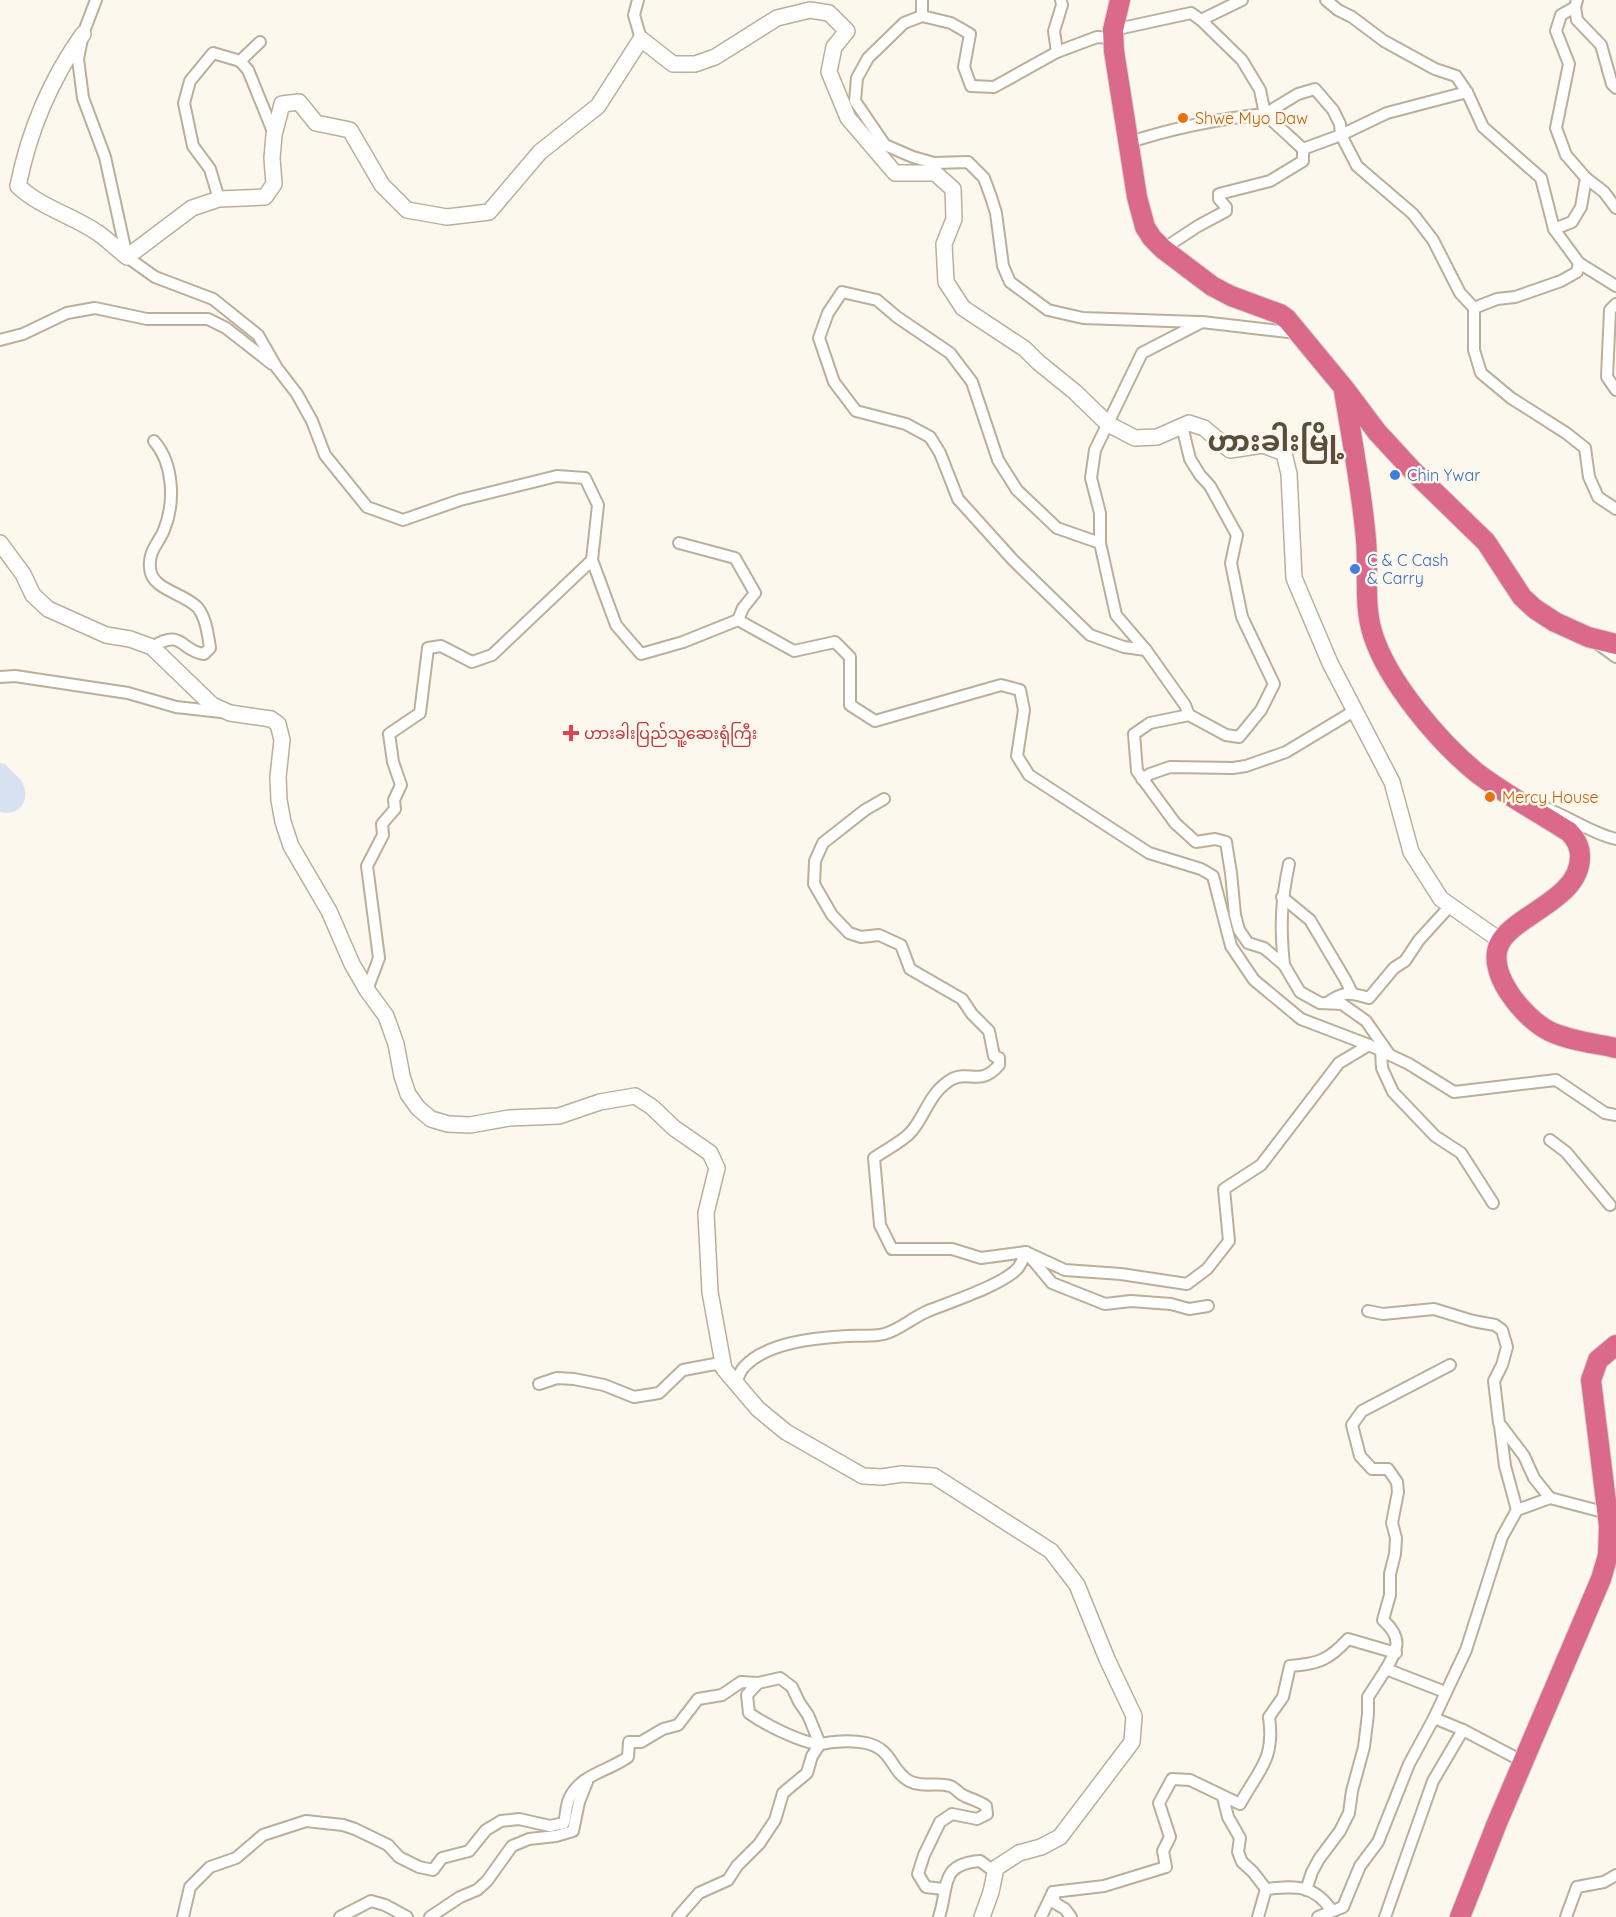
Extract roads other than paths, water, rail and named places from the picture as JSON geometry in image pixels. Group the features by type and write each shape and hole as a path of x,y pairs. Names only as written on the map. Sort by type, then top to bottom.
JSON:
{"highway":[{"path":"1120,0 1113,34 1127,143 1141,218 1152,238 1212,286 1231,296 1280,314 1300,334 1377,432 1413,471 1486,542 1522,597 1555,622 1588,637 1616,644"},
{"path":"1344,388 1366,538 1367,608 1378,648 1398,684 1441,738 1475,771 1512,798 1575,838 1580,855 1577,874 1563,890 1501,941 1498,963 1502,981 1515,1001 1540,1025 1564,1037 1616,1048"},
{"path":"1460,1917 1497,1823 1605,1580 1609,1546 1607,1513 1591,1380 1599,1360 1616,1345"}],"street":[{"path":"96,0 83,34 78,58 83,98 105,157 127,257"},
{"path":"638,0 634,15 641,39 673,64 694,64 715,57 777,18 805,5 829,13 847,31 834,47 829,72 848,118 895,173 935,173 953,189 954,219 944,244 946,282 963,308 1025,349 1108,424 1135,438 1157,436 1188,423 1204,428 1230,450 1263,445 1284,453 1289,474 1294,578 1330,663 1392,782 1411,852 1441,899 1501,941"},
{"path":"922,0 922,16"},
{"path":"1057,52 1054,31 1062,4 1061,0"},
{"path":"1202,20 1242,0"},
{"path":"1326,0 1352,16 1384,41 1435,69 1456,76 1467,92 1483,127 1541,178 1554,229 1579,263 1616,286"},
{"path":"1576,3 1577,20 1601,45 1612,84 1616,88"},
{"path":"1576,3 1561,15 1556,31 1569,64 1556,128 1566,155 1586,178 1604,192 1616,208"},
{"path":"1163,249 1226,211 1226,207 1219,199 1219,194 1270,181 1303,161 1303,149 1264,114 1260,90 1242,60 1202,20 1191,13 1097,37 1057,52 994,87 971,87 964,67 970,34 951,23 922,16 904,23 868,58 857,78 855,101 885,145 934,163 968,162 984,178 996,213 1003,266 1010,282 1048,310 1083,318 1202,322 1300,334"},
{"path":"83,34 63,63 38,119 25,153 18,186 43,205 62,212 99,233 155,277 213,299 258,335 277,368 297,394 312,421 325,455 367,507 403,520 460,500 557,477 585,478 598,505 592,560 616,626 641,654 683,642 738,620 743,608 755,593 735,558 679,543"},
{"path":"127,257 192,208 219,199 265,197 274,184 272,158 274,135 282,104 299,102 316,123 350,130 382,185 407,210 447,217 489,212 540,152 598,106 641,39"},
{"path":"240,61 260,42"},
{"path":"219,199 210,170 193,146 184,103 190,81 213,53 240,61 248,70 274,135"},
{"path":"1127,143 1166,130 1227,118 1264,114 1298,94 1315,88 1333,110 1340,124 1341,135 1356,166 1413,214 1433,240 1460,293 1474,308 1474,350 1481,373 1512,398 1566,432 1585,447 1589,477 1598,497 1616,509"},
{"path":"1303,149 1341,135 1387,113 1467,92"},
{"path":"1554,229 1572,222 1581,207 1586,178"},
{"path":"1474,308 1561,281 1577,272 1579,263"},
{"path":"1100,543 1057,528 1017,490 998,460 972,382 950,353 897,317 878,300 842,292 828,313 819,338 834,382 856,411 906,424 930,437 940,453 958,500 1046,593 1090,635 1124,647 1146,650"},
{"path":"1616,304 1610,310 1607,377 1616,390"},
{"path":"0,340 23,334 67,313 95,308 147,319 207,319 226,328 277,368"},
{"path":"1182,426 1190,459 1210,486 1237,535 1231,563 1242,617 1274,684 1261,710 1239,737 1226,735 1189,715 1185,705 1146,650 1116,615 1100,543 1100,513 1091,478 1095,450 1142,353 1202,322"},
{"path":"152,647 171,639 182,642 198,654 204,654 210,648 208,631 198,608 151,576 149,565 153,548 164,532 172,499 168,468 154,441"},
{"path":"0,543 23,574 33,595 48,609 106,635 130,639 152,647 212,705 230,713"},
{"path":"367,990 380,958 367,866 383,835 382,824 395,809 394,800 401,785 393,762 389,734 420,713 428,648 441,646 472,662 492,655 592,560"},
{"path":"738,620 794,651 835,642 850,657 850,705 875,720 1001,685 1020,690 1024,710 1017,756 1029,775 1149,853 1201,869 1213,876 1232,946 1254,980 1301,1019 1385,1052 1454,1092 1556,1080 1605,1113 1616,1115"},
{"path":"1588,637 1616,657"},
{"path":"0,677 15,676 128,693 177,708 271,719 278,724 282,740 278,777 283,822 295,854 329,911 352,964 386,1016 396,1044 408,1094 418,1108 431,1119 448,1124 470,1125 509,1118 559,1116 600,1102 635,1096 652,1107 674,1128 710,1153 717,1168 706,1213 709,1280 724,1369"},
{"path":"1142,779 1170,767 1233,768 1246,766 1286,752 1354,711"},
{"path":"1189,715 1150,723 1134,734 1137,771 1175,823 1196,842 1215,839 1226,842 1235,915 1239,930 1248,943 1264,948 1284,965 1300,992 1320,1003 1342,1004 1366,1021 1385,1052 1382,1068 1392,1092 1435,1136 1461,1153 1493,1203"},
{"path":"884,799 865,810 822,843 815,861 814,884 832,915 849,933 861,937 879,935 901,945 910,969 962,999 972,1014 989,1031 994,1056 999,1058 999,1065 985,1077 963,1076 952,1079 934,1094 909,1134 874,1158 880,1225 892,1249 952,1249 981,1258 1026,1252 1065,1270 1121,1274 1187,1284 1207,1269 1229,1241 1224,1189 1261,1165 1339,1064 1369,1045"},
{"path":"1532,809 1542,807 1549,809 1598,835 1616,839"},
{"path":"1284,965 1280,927 1282,897 1289,864"},
{"path":"1282,897 1310,920 1352,993"},
{"path":"1327,1003 1339,994 1352,993 1369,998 1394,968 1405,961 1419,940 1450,906"},
{"path":"1550,1140 1566,1152 1610,1205"},
{"path":"1026,1252 1052,1283 1105,1304 1131,1301 1171,1304 1189,1309 1208,1306"},
{"path":"736,1383 743,1367 767,1350 793,1343 884,1334 927,1311 953,1303 1000,1281 1018,1268 1026,1252"},
{"path":"1368,1311 1383,1314 1434,1309 1495,1325 1502,1330 1507,1347 1494,1381 1505,1466 1517,1510"},
{"path":"539,1384 557,1378 574,1379 604,1385 634,1397 659,1393 682,1370 715,1364 724,1369 758,1410 786,1432 863,1476 882,1477 902,1474 934,1476 1051,1551 1077,1585 1107,1659 1134,1716 1132,1742 1060,1837 1041,1847 1019,1853 996,1868 992,1892 982,1917"},
{"path":"1306,1890 1319,1859 1340,1831 1349,1813 1354,1782 1364,1747 1368,1697 1396,1653 1398,1646 1392,1628 1383,1620 1390,1594 1390,1574 1395,1554 1396,1538 1392,1523 1398,1492 1397,1482 1388,1469 1372,1468 1360,1456 1352,1425 1362,1411 1450,1365"},
{"path":"1499,1423 1524,1456 1534,1478 1550,1498"},
{"path":"1318,1917 1343,1907 1360,1866 1378,1842 1409,1764 1466,1650 1502,1537 1517,1510 1550,1498 1607,1513"},
{"path":"1053,1892 1104,1886 1166,1867 1163,1851 1170,1837 1160,1803 1172,1779 1190,1780 1240,1804 1266,1763 1272,1736 1269,1717 1283,1697 1290,1666 1311,1664 1334,1654 1348,1639 1396,1653"},
{"path":"1386,1669 1445,1692"},
{"path":"183,1917 190,1887 210,1867 236,1858 263,1835 306,1821 343,1826 388,1845 399,1857 419,1867 433,1870 442,1858 469,1851 486,1830 501,1821 519,1819 550,1826 564,1823 569,1799 580,1784 628,1757 629,1742 642,1742 663,1729 678,1725 698,1700 722,1695 741,1682 758,1683 780,1678 792,1687 820,1744"},
{"path":"758,1683 747,1695 749,1713 763,1723 820,1744 835,1741 876,1746 891,1759 902,1777 912,1783 925,1786 951,1786 969,1799 986,1806 987,1814 977,1819 952,1814 939,1822 918,1874 926,1887 944,1889"},
{"path":"1434,1718 1463,1730 1524,1762"},
{"path":"1385,1917 1433,1781 1463,1730"},
{"path":"678,1917 699,1893 728,1880 737,1866 759,1844 775,1820 783,1793 807,1773 812,1756 820,1744"},
{"path":"429,1917 460,1897 477,1890 487,1881 512,1846 529,1839 556,1836 573,1831 579,1802 588,1778"},
{"path":"1223,1797 1228,1817 1240,1838 1238,1852 1242,1862 1266,1889"},
{"path":"939,1917 947,1879 957,1866 966,1862 980,1861 996,1872"},
{"path":"1566,1917 1577,1887 1604,1882 1616,1875"},
{"path":"1266,1889 1289,1887 1314,1891 1332,1911"},
{"path":"1258,1917 1266,1889"},
{"path":"1041,1917 1053,1892"},
{"path":"1053,1892 1055,1904 1065,1909 1071,1917"},
{"path":"340,1917 371,1902 385,1905 407,1917"}],"water":[{"path":"0,763 5,764 22,782 25,789 22,806 13,812 0,812"}],"place":[{"name":"Shwe Myo Daw","path":"1183,118"},
{"name":"Chin Ywar","path":"1395,475"},
{"name":"C & C Cash & Carry","path":"1355,569"},
{"name":"ဟားခါးပြည်သူ့ဆေးရုံကြီး","path":"571,733"},
{"name":"Mercy House","path":"1490,797"}],"district":[{"name":"ဟားခါးမြို့","path":"1276,440"}]}
